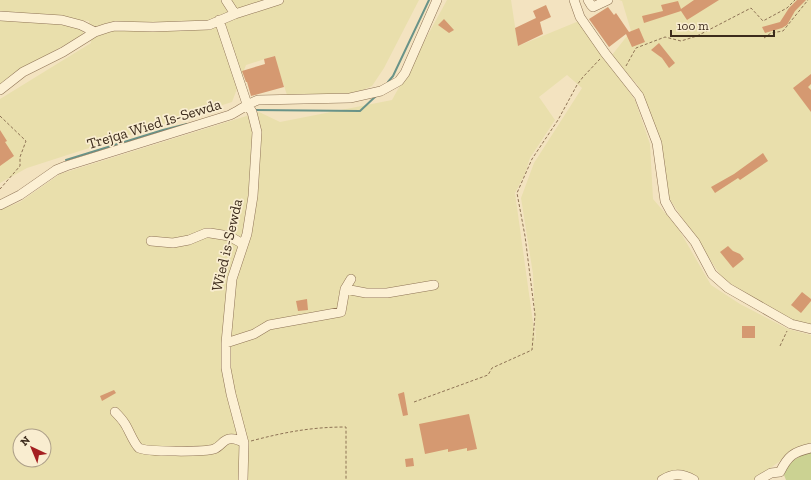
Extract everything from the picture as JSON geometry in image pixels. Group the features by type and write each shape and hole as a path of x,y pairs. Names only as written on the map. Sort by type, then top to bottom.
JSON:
{"street":[{"path":"226,0 235,14"},
{"path":"0,90 24,72 63,52 95,32 115,26 153,27 209,25 235,14 279,0"},
{"name":"Trejqa Wied Is-Sewda","path":"0,205 20,194 56,170 230,115 247,104 258,100 350,98 381,91 399,81 405,73 437,0"},
{"path":"574,0 580,17 605,53 639,96 657,143 663,195 667,206 695,242 712,274 728,288 791,324 811,329"},
{"path":"588,0 594,7 608,0"},
{"path":"0,16 62,20 81,25 95,32"},
{"name":"Wied is-Sewda","path":"219,20 247,104 252,112 257,132 253,196 246,234 232,279 226,343 226,368 231,394 244,443 243,480"},
{"path":"151,241 173,243 189,240 206,233 210,233 229,236 243,244"},
{"path":"226,343 254,334 269,325 341,312 345,289 351,278"},
{"path":"345,289 366,293 387,293 434,285"},
{"path":"115,412 124,422 137,446 143,449 181,451 212,449 218,447 224,441 229,439 234,439 244,443"},
{"path":"759,480 771,473 781,476 786,460 799,451 811,448"},
{"path":"662,480 672,474 680,474 694,480"}],"path":[{"path":"622,73 636,48 665,37 681,40 697,36 751,8 763,21 787,8 795,0"},
{"path":"764,38 771,33 783,31 808,0"},
{"path":"414,402 488,375 492,368 532,350 535,315 525,236 517,193 532,159 558,120 577,85 605,53"},
{"path":"0,116 26,141 20,157 20,166 0,189"},
{"path":"780,346 791,324"},
{"path":"244,443 286,432 320,427 346,427 346,480"}],"shaded area":[{"path":"0,0 419,0 384,68 372,86 351,95 287,95 274,56 246,65 232,102 27,168 0,183 0,99 91,43 89,21 0,12"},
{"path":"447,0 511,0 518,46 579,21 635,100 650,144 653,199 678,228 711,285 740,304 788,329 811,335 811,447 795,450 754,480 0,480 0,210 20,202 60,174 259,112 280,122 392,100","holes":["567,75 582,88 534,163 521,198 533,274 536,344 515,193 525,174 530,158 555,120 539,97"]},
{"path":"619,0 811,0 811,327 789,319 723,279 665,192 658,135 637,84 612,55 631,31 622,1"},
{"path":"0,19 59,23 75,26 83,31 83,35 14,73 0,87"}],"green space":[{"path":"811,450 811,480 786,480 784,475 789,463"}],"building":[{"path":"694,0 719,0 687,20 681,11 644,23 642,16 663,11 661,5 678,1 681,9"},
{"path":"797,0 806,0 795,11 787,25 765,33 762,27 780,22 789,8"},
{"path":"546,5 551,17 540,22 543,34 518,46 515,28 536,18 533,11"},
{"path":"608,7 614,15 616,13 629,32 639,28 645,42 632,47 626,34 609,47 589,19"},
{"path":"444,19 454,30 449,33 438,25"},
{"path":"659,43 675,63 669,68 662,58 651,50"},
{"path":"275,56 284,87 251,96 242,71 265,64 264,59"},
{"path":"811,74 811,84 808,87 811,90 811,112 793,88"},
{"path":"0,130 7,141 5,142 14,156 0,166"},
{"path":"763,153 768,161 740,180 738,178 715,193 711,187 734,174"},
{"path":"728,246 733,251 740,254 744,259 733,268 720,252"},
{"path":"802,292 811,299 811,301 801,313 791,305"},
{"path":"307,299 308,310 298,311 296,301"},
{"path":"742,326 755,326 755,338 742,338"},
{"path":"114,390 116,393 102,401 100,396"},
{"path":"404,392 408,415 403,416 398,394"},
{"path":"469,414 477,449 467,451 467,448 448,452 448,449 425,454 419,424"},
{"path":"413,458 414,466 406,467 405,459"}],"waterway":[{"path":"388,82 393,76 429,0"},
{"path":"254,110 360,111 376,96"},
{"path":"66,160 187,124"}]}
